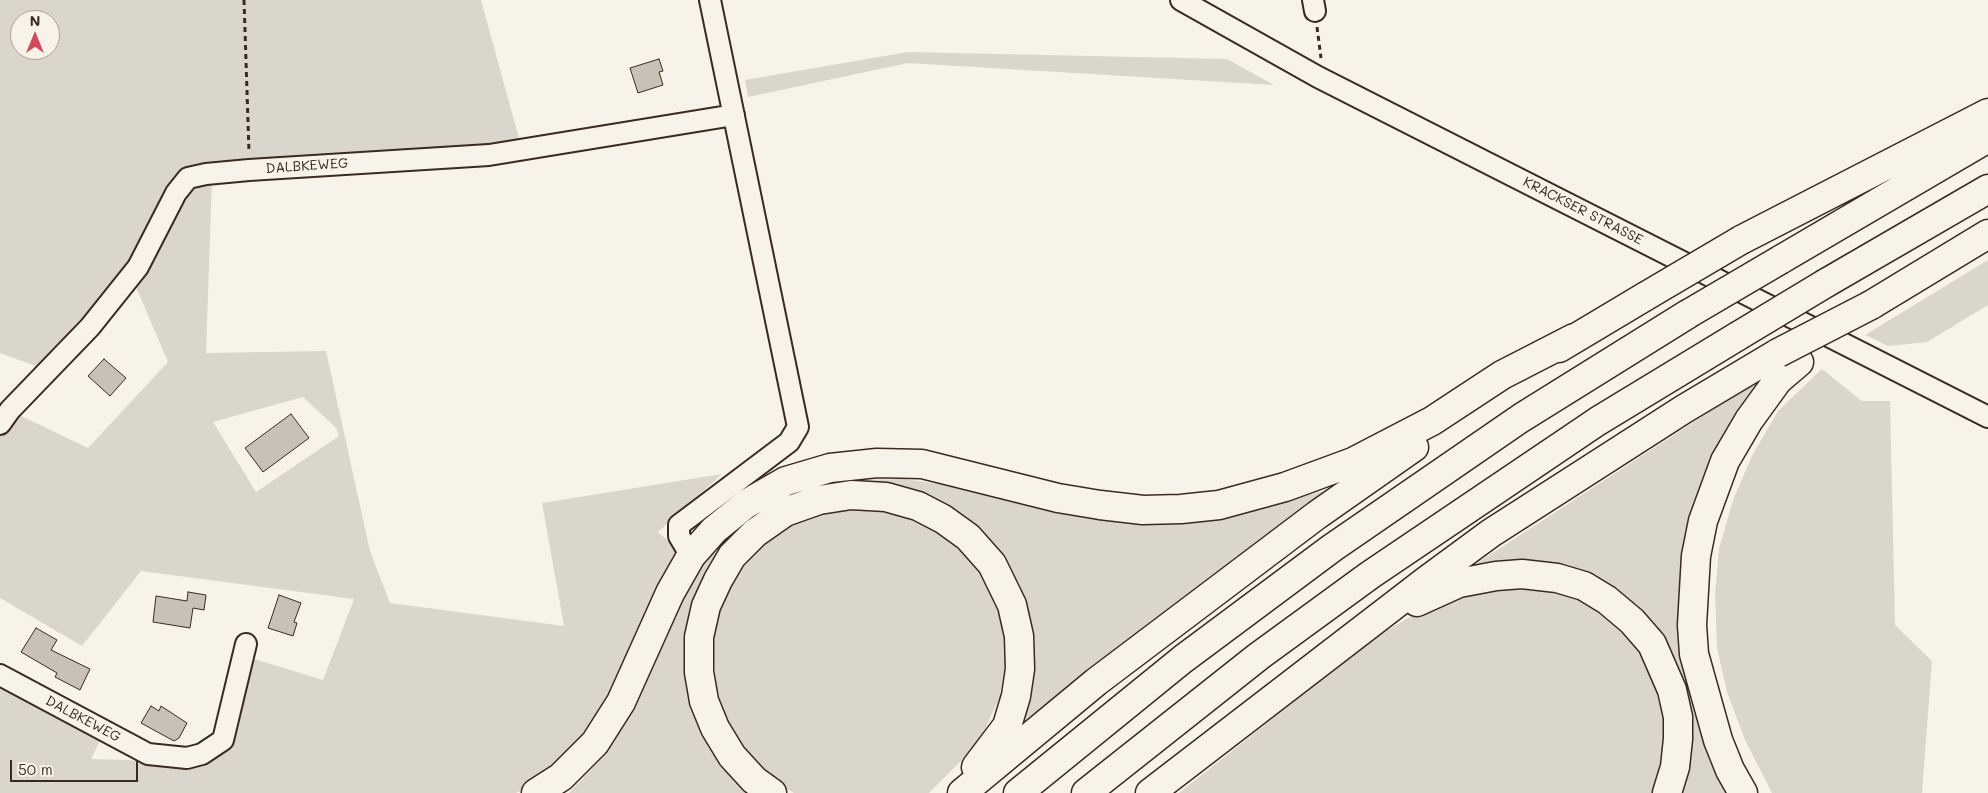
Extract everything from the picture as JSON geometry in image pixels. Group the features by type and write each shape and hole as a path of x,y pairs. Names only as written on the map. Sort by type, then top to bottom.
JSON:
{"highway":[{"path":"536,793 561,777 588,750 616,710 670,593 691,556 714,530 746,504 786,481 840,467 877,463 922,464 1058,498 1143,510 1210,506 1252,497 1321,475 1388,444 1432,420 1502,375 1574,338 1741,240 1988,113"},
{"path":"1018,793 1183,659 1332,548 1530,413 1688,314 1988,138"},
{"path":"1086,793 1259,656 1370,575 1598,421 1826,283 1988,188"},
{"path":"1150,793 1491,533 1684,409 1788,358 1988,234"},
{"path":"962,793 1096,682 1317,515 1574,338"},
{"path":"1743,793 1730,770 1718,740 1694,654 1692,625 1696,556 1703,521 1725,461 1749,420 1778,380 1788,358"},
{"path":"772,793 754,780 732,756 715,728 704,702 699,672 699,637 706,606 732,556 755,533 786,512 819,500 851,495 886,497 918,506 943,518 968,537 992,564 1012,605 1019,636 1020,669 1016,696 1007,726 978,765 952,793"},
{"path":"1370,624 1459,583 1496,576 1522,574 1557,578 1584,586 1607,600 1632,621 1652,644 1662,664 1672,690 1678,717 1675,767 1667,793"}],"street":[{"path":"691,556 679,536 679,524 789,442 798,427 710,0"},
{"name":"KRACKSER STRASSE","path":"1181,0 1318,77 1988,417"},
{"name":"DALBKEWEG","path":"0,424 10,410 90,327 138,267 176,193 188,178 206,174 250,170 489,155 734,115"},
{"name":"DALBKEWEG","path":"0,674 148,754 187,758 202,754 223,740 246,644"}],"path":[{"path":"244,0 250,170"},
{"path":"1314,6 1321,63"}],"shaded area":[{"path":"0,0 481,0 520,142 477,150 194,172 87,323 41,368 0,353"},
{"path":"908,52 1227,59 1274,85 908,63 748,97 745,80"},
{"path":"212,179 206,353 326,351 370,551 390,603 564,626 542,503 722,474 658,532 682,553 606,711 569,755 534,783 516,793 0,793 0,683 102,736 91,759 129,760 180,768 205,763 248,657 323,680 354,599 141,571 82,646 0,598 0,435 15,413 88,448 168,362 133,280 191,184","holes":["303,397 336,428 339,436 256,492 213,422"]},
{"path":"1988,260 1988,305 1927,342 1888,346 1865,335"},
{"path":"1822,369 1862,401 1890,401 1895,625 1932,661 1922,793 1772,793 1745,740 1727,692 1717,648 1715,595 1719,549 1733,500 1752,456 1778,411"},
{"path":"1769,373 1745,401 1701,488 1688,537 1730,793 1683,793 1690,733 1681,675 1654,622 1615,590 1468,569"},
{"path":"905,479 1184,521 1244,513 1330,489 1018,725 1030,624 931,502 846,480"},
{"path":"774,499 688,656 756,793 569,793 605,755 638,701 681,597 715,542"},
{"path":"840,508 882,509 921,518 984,564 1006,633 1006,659 999,699 978,744 929,793 794,793 783,787 751,758 726,723 716,688 713,639 720,605 742,566 773,534 807,516"},
{"path":"1503,587 1548,590 1583,599 1614,618 1645,650 1661,695 1667,742 1653,793 1179,793 1373,639 1415,614 1462,595"}],"building":[{"path":"659,59 663,71 659,72 663,85 638,93 630,68"},
{"path":"104,359 126,378 110,396 88,376"},
{"path":"291,414 309,438 263,472 245,448"},
{"path":"188,592 206,595 204,610 193,608 190,628 153,622 156,596 187,601"},
{"path":"279,595 301,603 294,622 297,623 293,636 268,628"},
{"path":"36,628 57,640 51,650 90,669 80,690 55,677 57,673 21,652"},
{"path":"151,706 159,711 161,706 187,723 179,738 174,741 141,723"}]}
